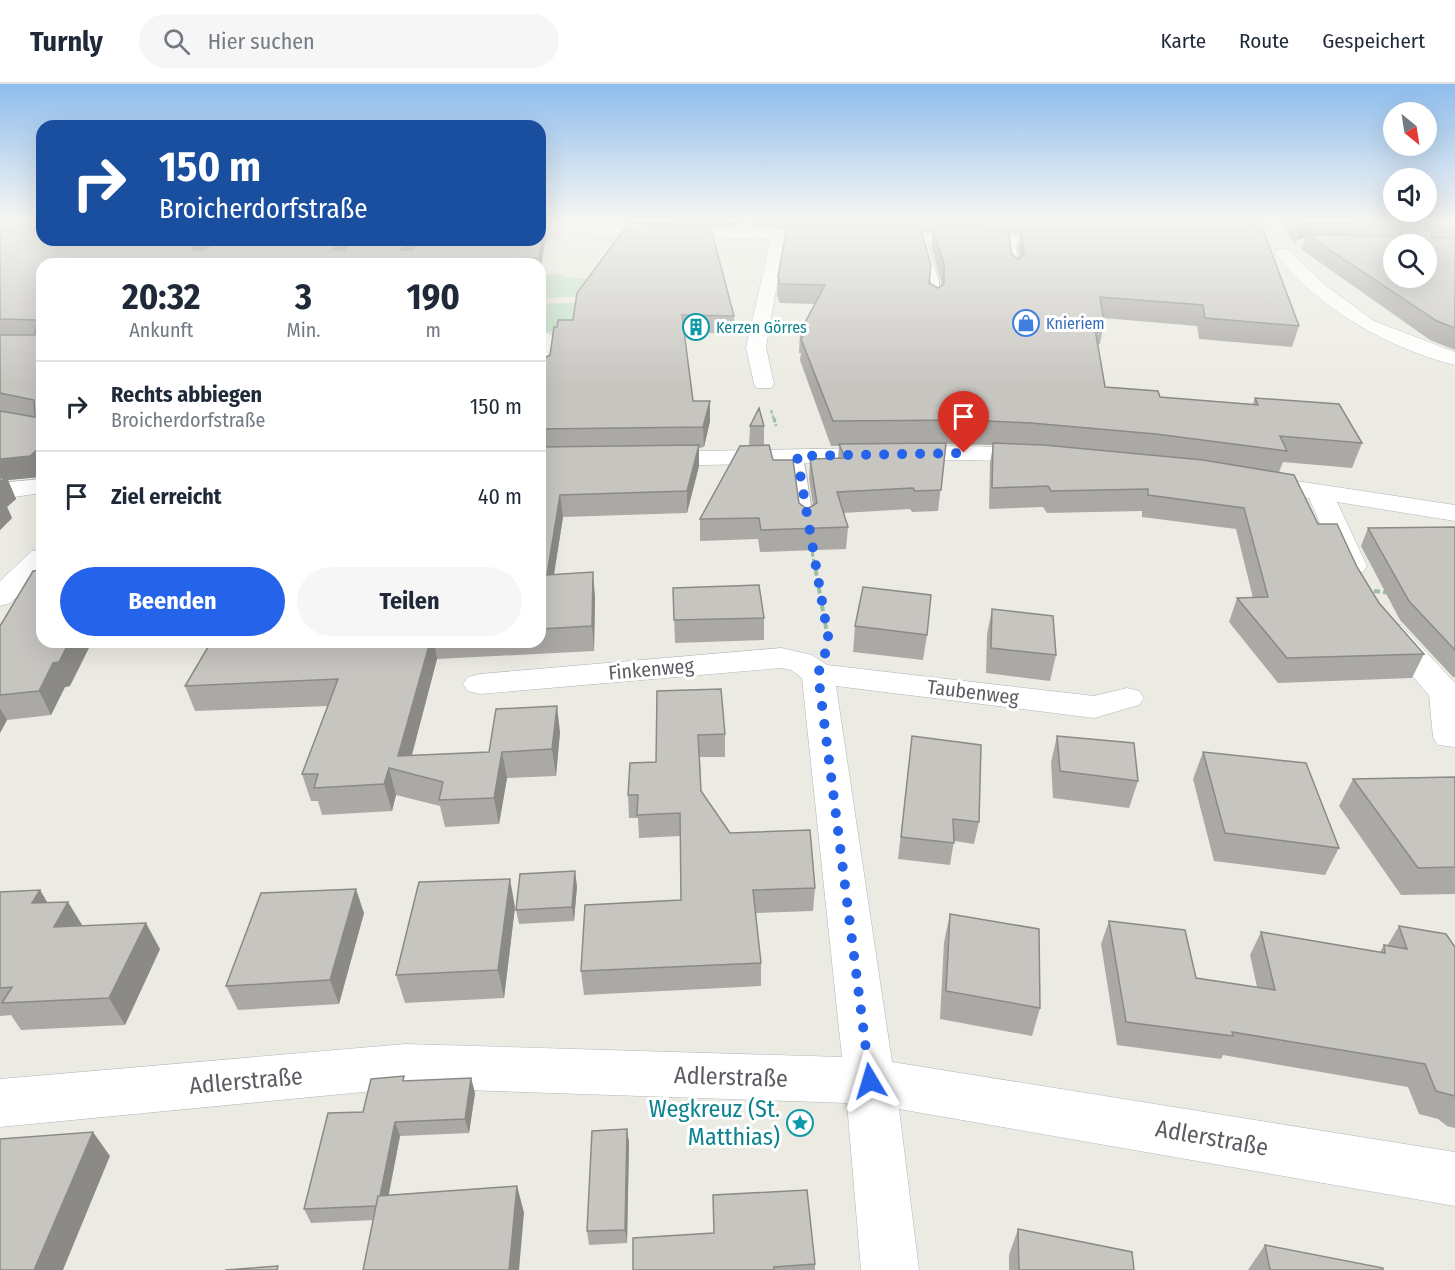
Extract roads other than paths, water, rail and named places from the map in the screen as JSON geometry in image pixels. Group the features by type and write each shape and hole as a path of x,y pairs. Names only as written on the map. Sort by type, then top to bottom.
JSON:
{"street":[{"path":"764,384 756,347 771,274"},
{"path":"1306,274 1319,289 1368,325 1455,359"},
{"path":"634,459 964,453 1062,458"},
{"path":"1230,477 1455,513"},
{"path":"0,491 36,487"},
{"path":"1319,491 1379,597 1385,626 1446,693 1451,737"},
{"path":"0,597 36,563"},
{"name":"Finkenweg","path":"480,684 781,658 801,662 818,674"},
{"path":"818,674 870,1081 890,1270"},
{"name":"Taubenweg","path":"818,674 1094,707 1127,698"},
{"name":"Adlerstraße","path":"0,1103 405,1066 870,1081 1455,1179"}],"lane":[{"path":"933,274 935,282 934,303"},
{"path":"791,457 807,524"}],"place":[{"name":"Knieriem","path":"1026,323"},
{"name":"Kerzen Görres","path":"696,327"},
{"name":"Wegkreuz (St. Matthias)","path":"800,1123"}]}
